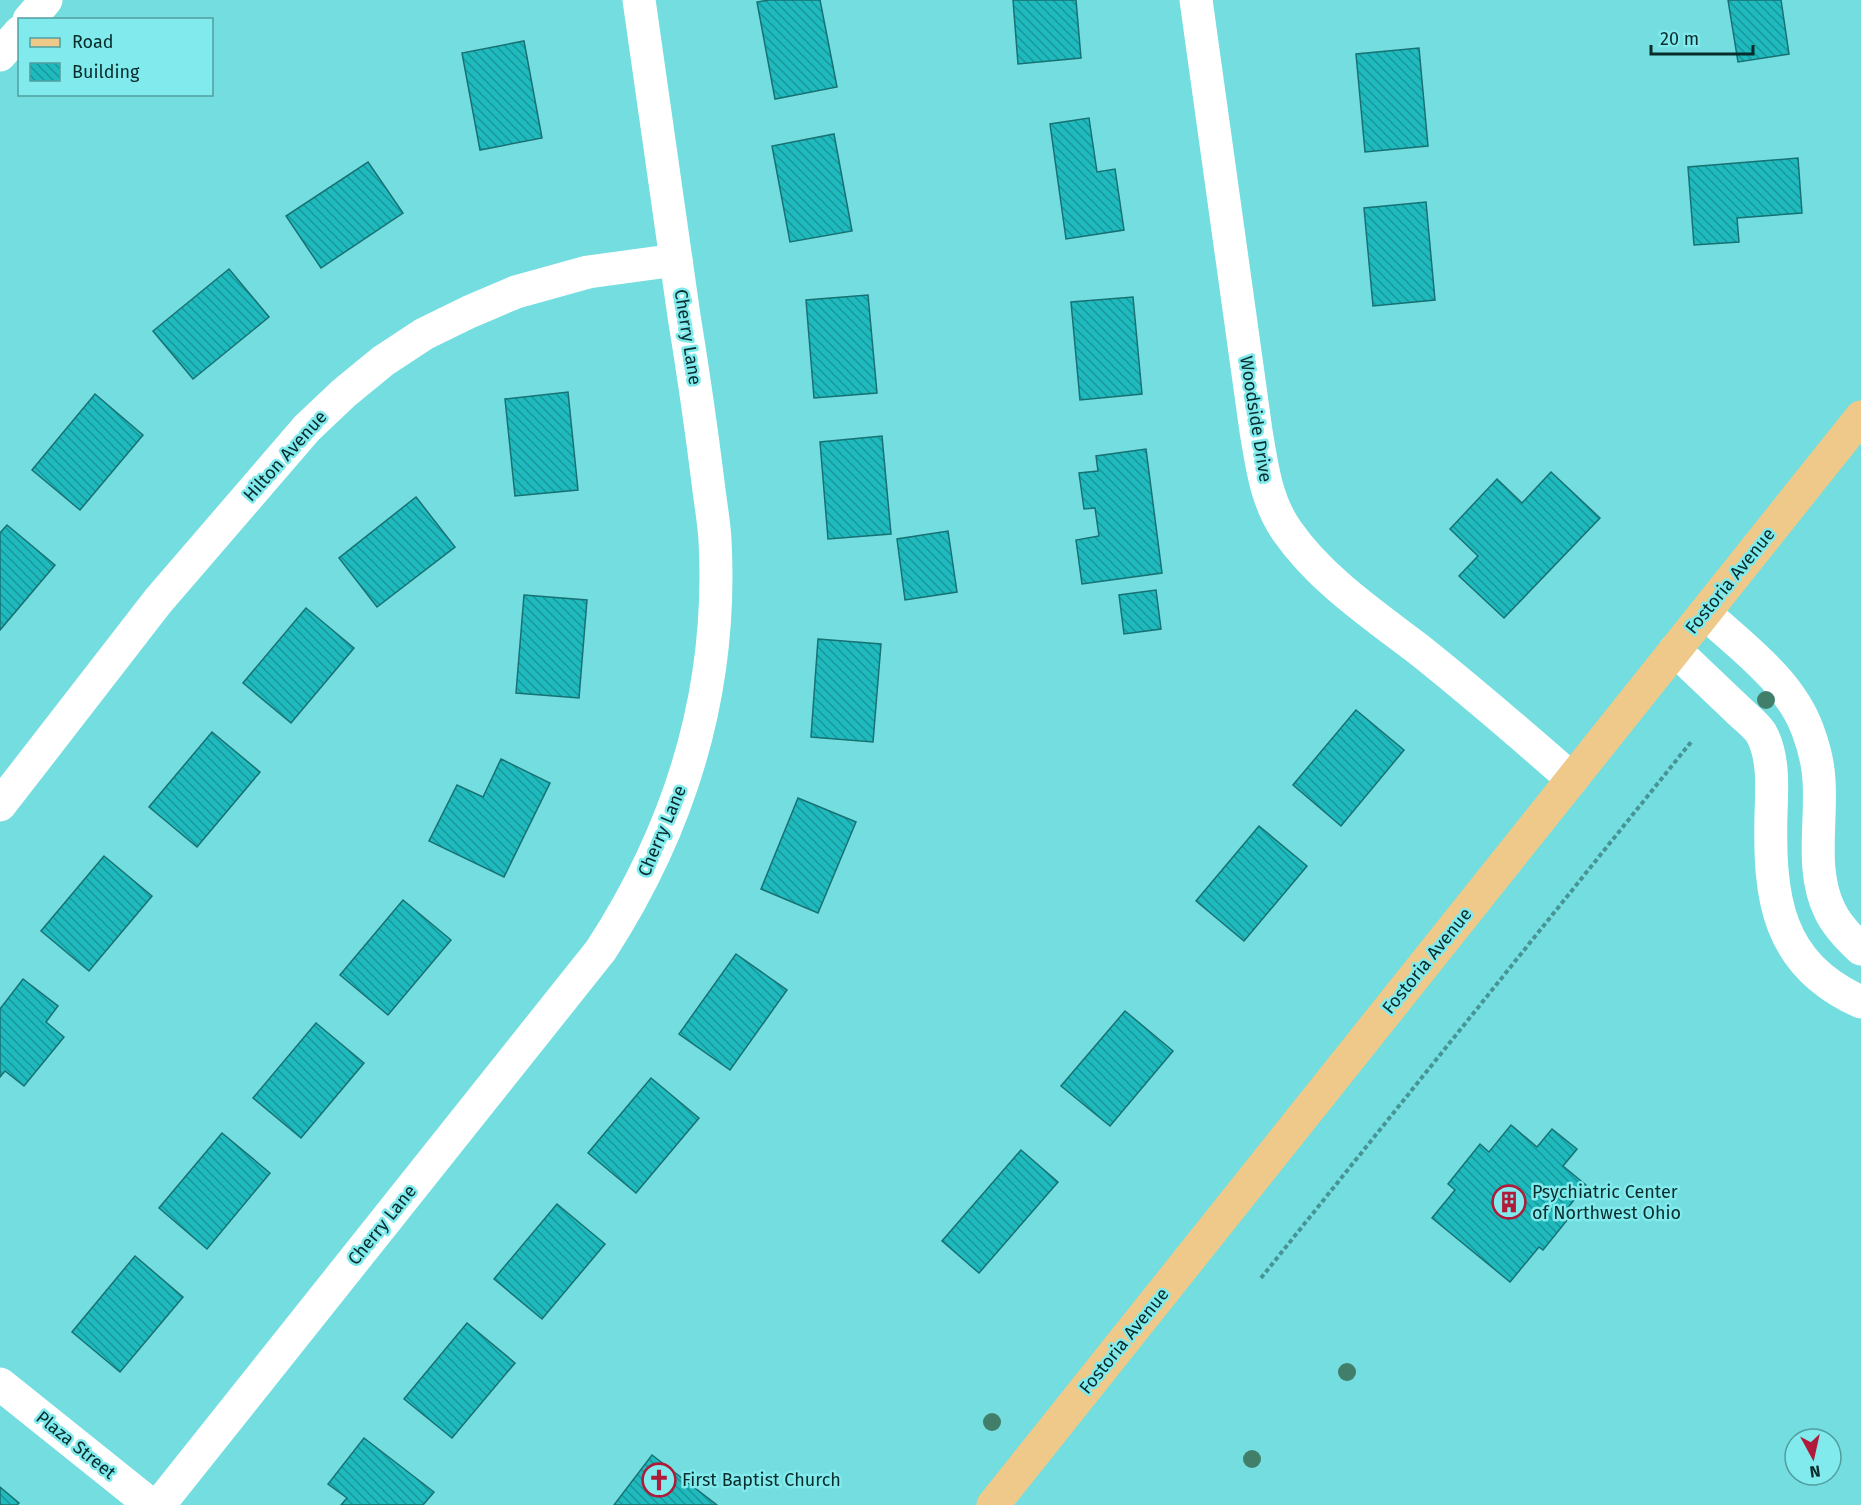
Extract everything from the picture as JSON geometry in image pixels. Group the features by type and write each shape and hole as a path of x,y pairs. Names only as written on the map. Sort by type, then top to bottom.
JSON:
{"main road":[{"name":"Fostoria Avenue","path":"993,1505 1861,417"}],"street":[{"path":"31,18 46,0"},
{"name":"Cherry Lane","path":"159,1505 602,950 651,861 673,815 689,766 702,717 710,667 714,616 715,551 703,439 639,0"},
{"name":"Woodside Drive","path":"1196,0 1256,432 1265,483 1274,508 1287,531 1322,571 1481,699 1572,779"},
{"path":"0,55 18,34"},
{"name":"Hilton Avenue","path":"0,805 158,601 307,428 383,361 424,334 516,292 588,273 676,260"},
{"path":"1705,613 1782,684 1808,729 1819,780 1818,859 1821,885 1829,910 1842,932 1861,949"},
{"path":"1675,650 1760,732 1768,756 1772,780 1771,879 1775,903 1783,926 1795,948 1810,967 1829,984 1861,1002"},
{"name":"Plaza Street","path":"0,1384 151,1505"}],"path":[{"path":"1261,1278 1691,741"}],"building":[{"path":"820,0 837,87 775,99 757,2"},
{"path":"1013,0 1076,0 1081,58 1018,64"},
{"path":"1728,0 1781,0 1789,54 1738,62"},
{"path":"524,41 542,138 480,150 462,53"},
{"path":"1419,48 1428,146 1365,152 1356,54"},
{"path":"1089,118 1097,172 1115,169 1124,230 1066,239 1050,124"},
{"path":"834,134 852,231 790,242 772,146"},
{"path":"1798,158 1802,213 1737,218 1739,242 1694,245 1688,167"},
{"path":"368,162 403,213 321,268 286,216"},
{"path":"1426,202 1435,300 1373,306 1364,208"},
{"path":"229,269 269,317 193,379 153,331"},
{"path":"868,295 877,393 814,398 806,300"},
{"path":"1133,297 1142,394 1080,400 1071,302"},
{"path":"568,392 578,490 515,496 505,399"},
{"path":"95,394 143,435 80,510 32,470"},
{"path":"882,436 891,534 828,539 820,442"},
{"path":"1146,449 1162,573 1082,584 1076,540 1099,536 1095,508 1084,509 1079,473 1098,471 1096,456"},
{"path":"1551,472 1600,518 1504,618 1459,576 1478,556 1450,529 1497,479 1522,503"},
{"path":"416,497 455,547 377,607 339,558"},
{"path":"7,525 55,565 0,630 0,533"},
{"path":"948,531 957,592 905,600 897,539"},
{"path":"1156,590 1161,629 1124,634 1119,595"},
{"path":"524,595 587,600 579,698 516,693"},
{"path":"306,608 354,648 291,723 243,683"},
{"path":"818,639 881,644 873,742 811,737"},
{"path":"1356,710 1404,750 1341,826 1293,785"},
{"path":"212,732 260,772 197,847 149,807"},
{"path":"501,759 550,783 504,877 429,841 457,785 483,797"},
{"path":"798,798 856,822 818,913 761,889"},
{"path":"1259,826 1307,866 1244,941 1196,901"},
{"path":"104,856 152,896 89,971 41,931"},
{"path":"403,900 451,940 388,1015 340,975"},
{"path":"736,954 787,990 730,1070 679,1034"},
{"path":"23,979 58,1006 46,1022 64,1037 24,1086 5,1071 0,1077 0,1009"},
{"path":"1125,1011 1173,1051 1110,1126 1061,1086"},
{"path":"316,1023 364,1063 301,1138 253,1098"},
{"path":"651,1078 699,1118 636,1193 588,1153"},
{"name":"Psychiatric Center of Northwest Ohio","path":"1511,1125 1537,1147 1552,1129 1577,1149 1563,1166 1586,1185 1562,1215 1568,1219 1543,1250 1539,1247 1510,1282 1432,1218 1455,1190 1448,1184 1480,1144 1489,1152"},
{"path":"222,1133 270,1173 207,1249 159,1208"},
{"path":"1021,1150 1058,1182 979,1273 942,1241"},
{"path":"557,1204 605,1244 542,1319 494,1279"},
{"path":"135,1256 183,1297 120,1372 72,1332"},
{"path":"467,1323 515,1363 452,1438 404,1399"},
{"path":"364,1438 434,1492 423,1505 341,1505 347,1498 328,1484"},
{"name":"First Baptist Church","path":"652,1455 717,1505 614,1505"},
{"path":"0,1487 19,1503 0,1505"}],"place":[{"name":"Psychiatric Center of Northwest Ohio","path":"1509,1202"},
{"name":"First Baptist Church","path":"659,1480"}]}
